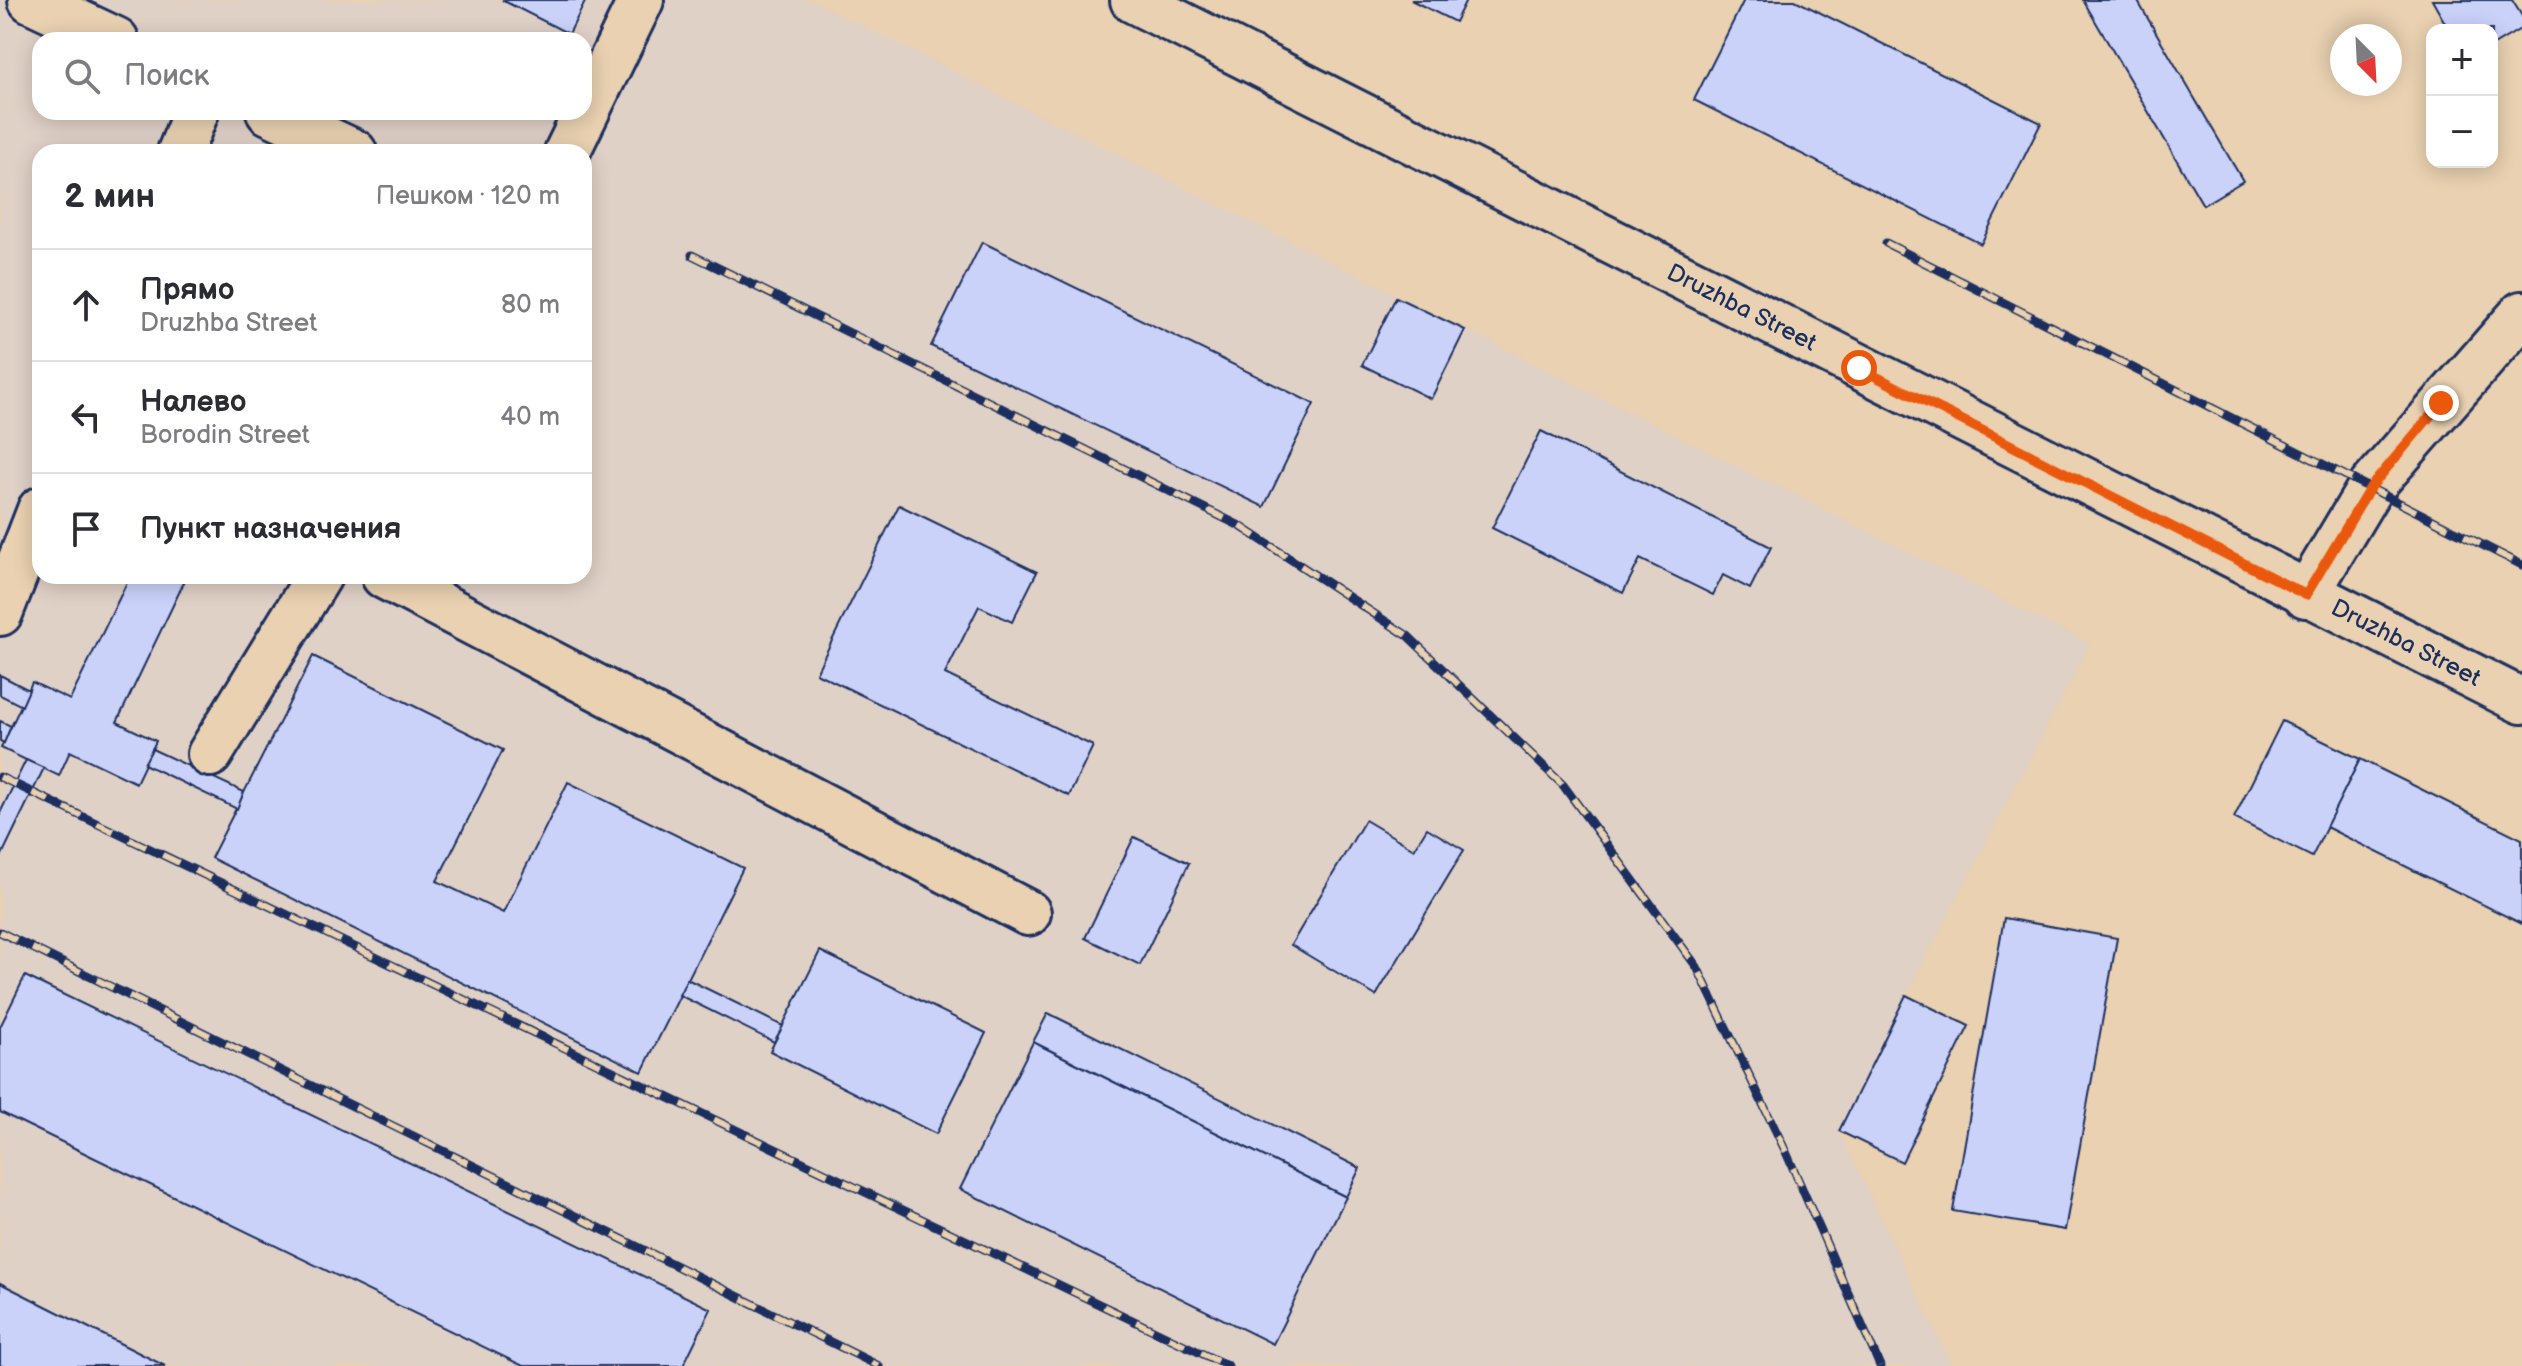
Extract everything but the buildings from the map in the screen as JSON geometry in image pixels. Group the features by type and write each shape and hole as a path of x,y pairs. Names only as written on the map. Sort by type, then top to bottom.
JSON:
{"street":[{"path":"31,0 99,32"},
{"path":"592,101 641,0"},
{"name":"Druzhba Street","path":"1133,0 2306,595 2522,701"},
{"path":"183,144 193,120"},
{"path":"286,120 337,144"},
{"path":"571,144 583,120"},
{"path":"2306,595 2370,488 2522,314"},
{"path":"0,613 32,531"},
{"path":"210,754 314,584"},
{"path":"399,584 1028,913"}],"shaded area":[{"path":"0,0 811,0 2090,644 1906,995 1839,1131 1952,1366 0,1366"}],"railway":[{"path":"1886,243 2522,565"},
{"path":"692,255 1240,526 1408,636 1563,785 1697,967 1786,1152 1880,1366"},
{"path":"0,777 1228,1366"},
{"path":"0,932 879,1366"}],"route":[{"path":"1859,368 2306,595 2370,488 2441,403"}]}
